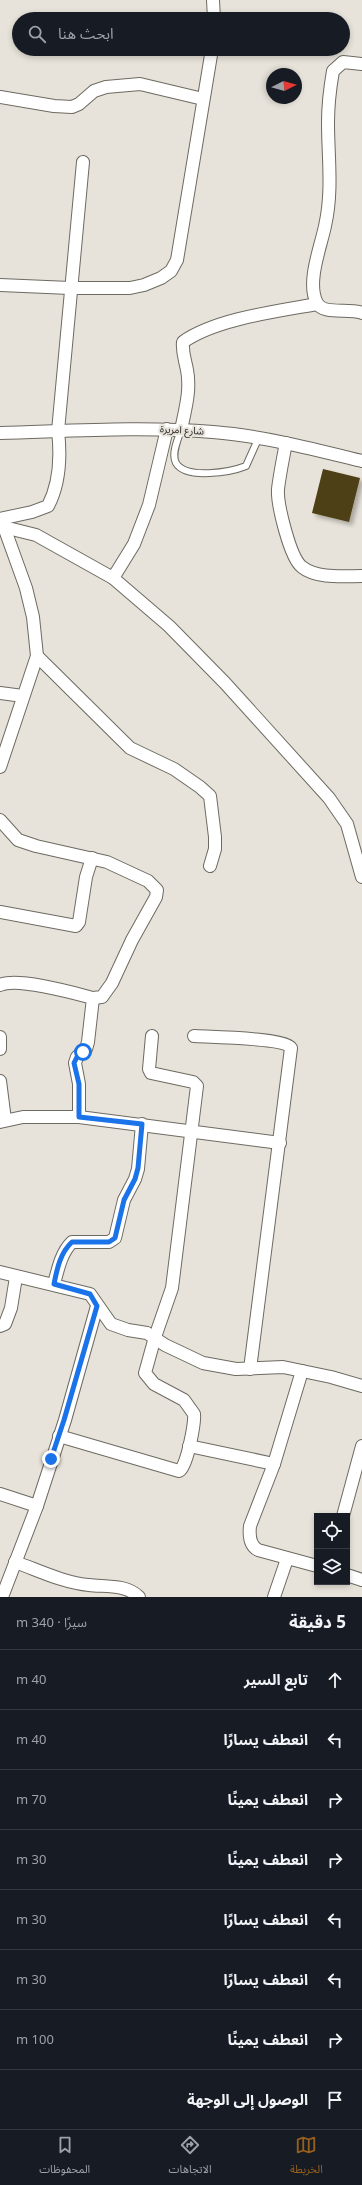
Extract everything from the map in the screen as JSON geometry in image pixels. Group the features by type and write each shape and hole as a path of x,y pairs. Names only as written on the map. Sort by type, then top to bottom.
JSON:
{"street":[{"path":"213,0 214,12"},
{"path":"0,284 70,288 130,288 152,282 171,271 177,260 211,56"},
{"path":"362,64 343,62 333,71 328,122 331,169 329,204 314,272 313,294 317,304 324,310 349,310 362,313"},
{"path":"0,97 54,106 72,107 79,104 94,91 106,87 140,84 203,99"},
{"path":"1,524 48,506 54,493 59,471 58,432 70,288 83,162"},
{"path":"181,430 188,391 187,369 182,353 183,342 195,333 222,325 269,312 317,304"},
{"path":"113,578 134,544 150,505 167,429"},
{"name":"شارع امريرة","path":"0,433 167,429 181,430 259,437 362,461"},
{"path":"286,443 278,490 280,505 294,559 303,568 315,572 339,576 362,576"},
{"path":"1,524 36,535 113,578 175,632 273,735 329,798 347,824 362,877"},
{"path":"0,767 37,656 32,617 26,588 1,524"},
{"path":"37,656 130,748 162,762 200,787 210,796 215,843 210,866"},
{"path":"0,693 23,696"},
{"path":"0,820 18,840 36,846 92,858 128,871 148,881 157,890 156,897 132,940 112,983 102,997 93,998 38,986 10,983 0,985"},
{"path":"0,912 76,926 79,922 86,877 92,858"},
{"path":"79,1117 79,1084 74,1063 77,1057 86,1049 93,998"},
{"path":"60,1436 179,1471 184,1467 189,1446 194,1418 190,1407 181,1398 154,1384 146,1375 155,1337 172,1288 196,1084 193,1082 151,1073 149,1068 152,1036"},
{"path":"194,1036 271,1041 290,1046 291,1051 250,1369"},
{"path":"0,1037 0,1049"},
{"path":"0,1080 3,1121 23,1117 79,1117 280,1142"},
{"path":"54,1284 61,1258 65,1250 72,1242 109,1242 115,1238 124,1200 135,1179 138,1168 142,1124"},
{"path":"0,1272 90,1294 111,1324 128,1330 147,1333 165,1345 203,1363 236,1369 283,1367 362,1386"},
{"path":"0,1326 5,1324 8,1318 16,1277"},
{"path":"2,1597 37,1506 60,1436 97,1306"},
{"path":"302,1371 274,1464 250,1526 250,1537 252,1546 258,1550 314,1565"},
{"path":"189,1446 274,1464"},
{"path":"344,1513 362,1446"},
{"path":"0,1494 37,1506"},
{"path":"274,1597 287,1558"},
{"path":"15,1562 85,1591 122,1588 135,1593 139,1597"},
{"path":"350,1576 362,1580"}],"lane":[{"path":"181,430 174,456 176,463 182,469 200,472 232,472 246,466 259,437"}],"building":[{"path":"323,469 360,478 349,522 312,513"}],"route":[{"path":"51,1459 60,1436 76,1373 97,1306 90,1294 54,1284 57,1271 65,1250 72,1242 109,1242 115,1238 127,1191 135,1179 140,1151 142,1124 79,1117 79,1084 74,1063 77,1057 83,1052"}]}
